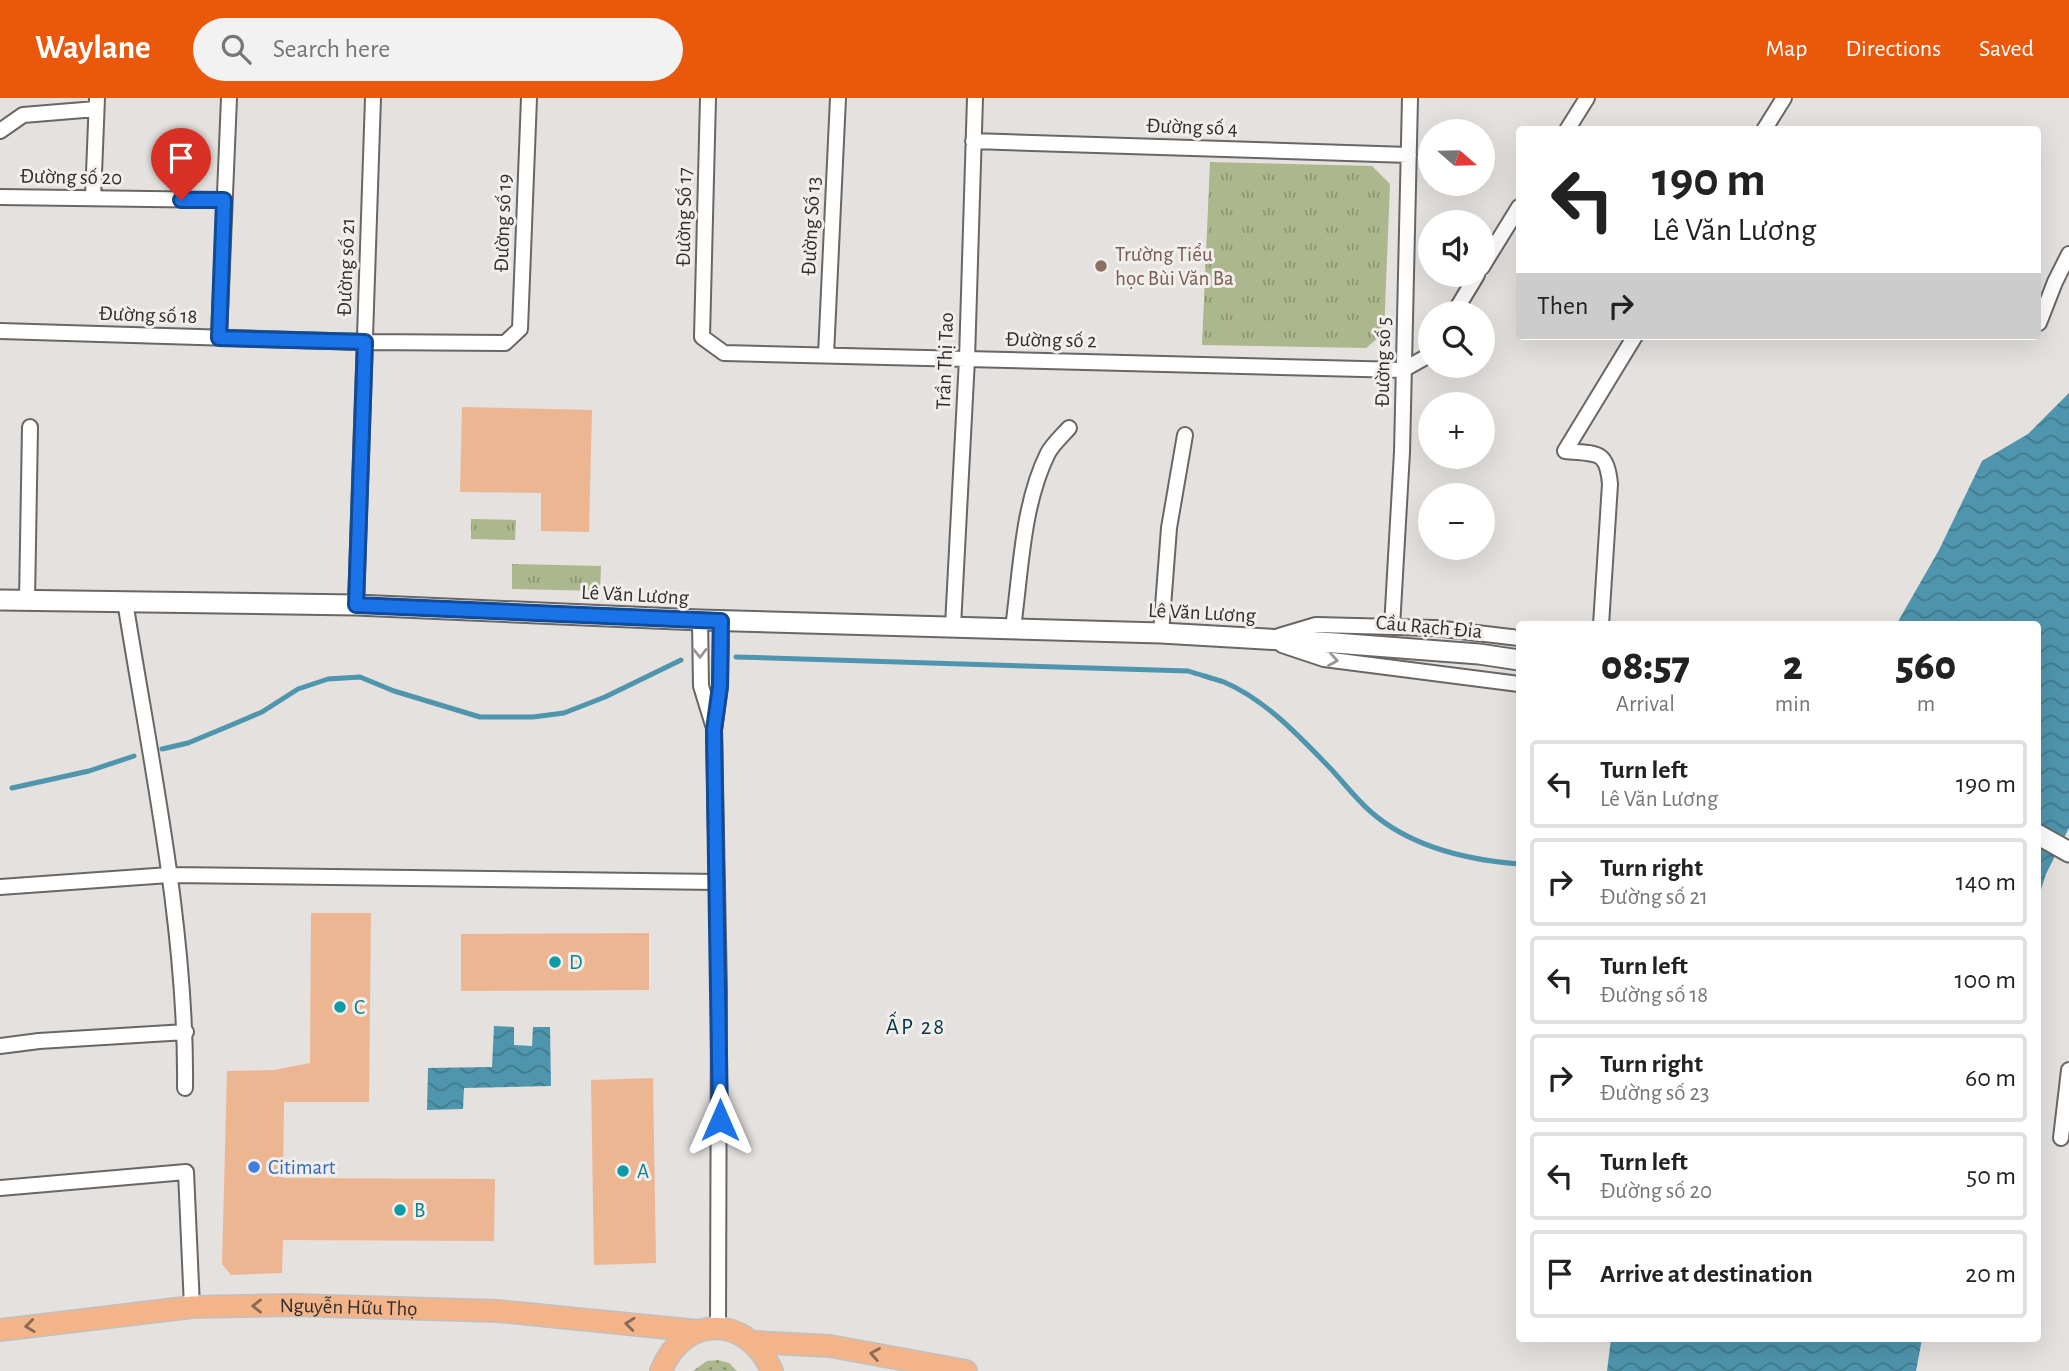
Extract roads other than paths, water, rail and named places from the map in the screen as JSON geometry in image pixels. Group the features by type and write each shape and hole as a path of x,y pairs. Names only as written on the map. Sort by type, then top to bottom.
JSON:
{"main road":[{"name":"Lê Văn Lương","path":"0,600 356,605 721,621 1161,633 1335,643"},
{"name":"Cầu Rạch Đỉa","path":"1335,643 1479,654 1516,660"},
{"path":"2041,836 2069,852"},
{"name":"Nguyễn Hữu Thọ","path":"0,1330 192,1307 292,1306 498,1311 708,1330 741,1334 754,1342"},
{"path":"661,1371 667,1356 681,1341 708,1330"},
{"path":"754,1342 772,1371"},
{"path":"754,1342 831,1346 966,1371"}],"street":[{"path":"219,338 229,98"},
{"name":"Đường số 21","path":"356,605 373,98"},
{"name":"Đường số 19","path":"505,343 520,329 529,98"},
{"name":"Đường Số 17","path":"702,337 708,98"},
{"name":"Đường Số 13","path":"826,355 838,98"},
{"name":"Trần Thị Tao","path":"953,626 967,359 975,98"},
{"name":"Đường số 5","path":"1392,627 1402,453 1410,98"},
{"path":"1570,126 1587,98"},
{"path":"1766,126 1784,98"},
{"path":"0,131 23,115 96,103 93,198"},
{"name":"Đường số 4","path":"974,141 1409,155"},
{"name":"Đường số 20","path":"0,197 224,200"},
{"path":"1495,246 1516,212"},
{"path":"2041,318 2069,254"},
{"name":"Đường số 18","path":"0,331 365,342 505,343"},
{"name":"Đường số 2","path":"702,337 724,353 1404,370"},
{"path":"1601,621 1609,468 1599,454 1565,451 1632,340"},
{"path":"1404,370 1418,362"},
{"path":"27,601 30,427"},
{"path":"1013,628 1034,492 1049,450 1069,428"},
{"path":"1161,633 1169,528 1185,435"},
{"path":"125,601 169,875 186,1032 185,1088"},
{"path":"700,620 701,686 714,730"},
{"path":"708,1330 720,1116 714,730 720,686 721,621"},
{"name":"Lê Văn Lương","path":"1268,640 1315,625 1435,628 1516,638"},
{"name":"Lê Văn Lương","path":"1268,640 1324,659 1516,684"},
{"path":"0,887 169,875 717,882"},
{"path":"0,1046 38,1041 186,1032"},
{"path":"2062,1138 2069,1070"},
{"path":"0,1188 186,1172 192,1307"}],"water":[{"path":"2069,393 2069,828 2041,890 2041,621 1898,621 1939,550 1982,461 2028,434"},
{"path":"494,1026 514,1027 514,1045 532,1046 533,1027 550,1027 551,1086 464,1088 463,1109 427,1110 428,1068 492,1067"},
{"path":"1611,1342 1921,1342 1916,1371 1607,1371"}],"waterway":[{"path":"736,657 1188,671 1224,682 1268,709 1307,744 1366,807 1404,834 1441,850 1516,864"},
{"path":"162,749 188,743 229,726 262,712 298,689 328,679 360,677 394,691 480,717 533,717 564,713 605,697 681,660"},
{"path":"12,788 89,771 134,756"}],"place":[{"name":"Trường Tiểu học Bùi Văn Ba","path":"1101,266"},
{"name":"D","path":"555,962"},
{"name":"C","path":"340,1007"},
{"name":"Citimart","path":"254,1167"},
{"name":"A","path":"623,1171"},
{"name":"B","path":"400,1210"}],"district":[{"name":"ẤP 28","path":"916,1027"}]}
